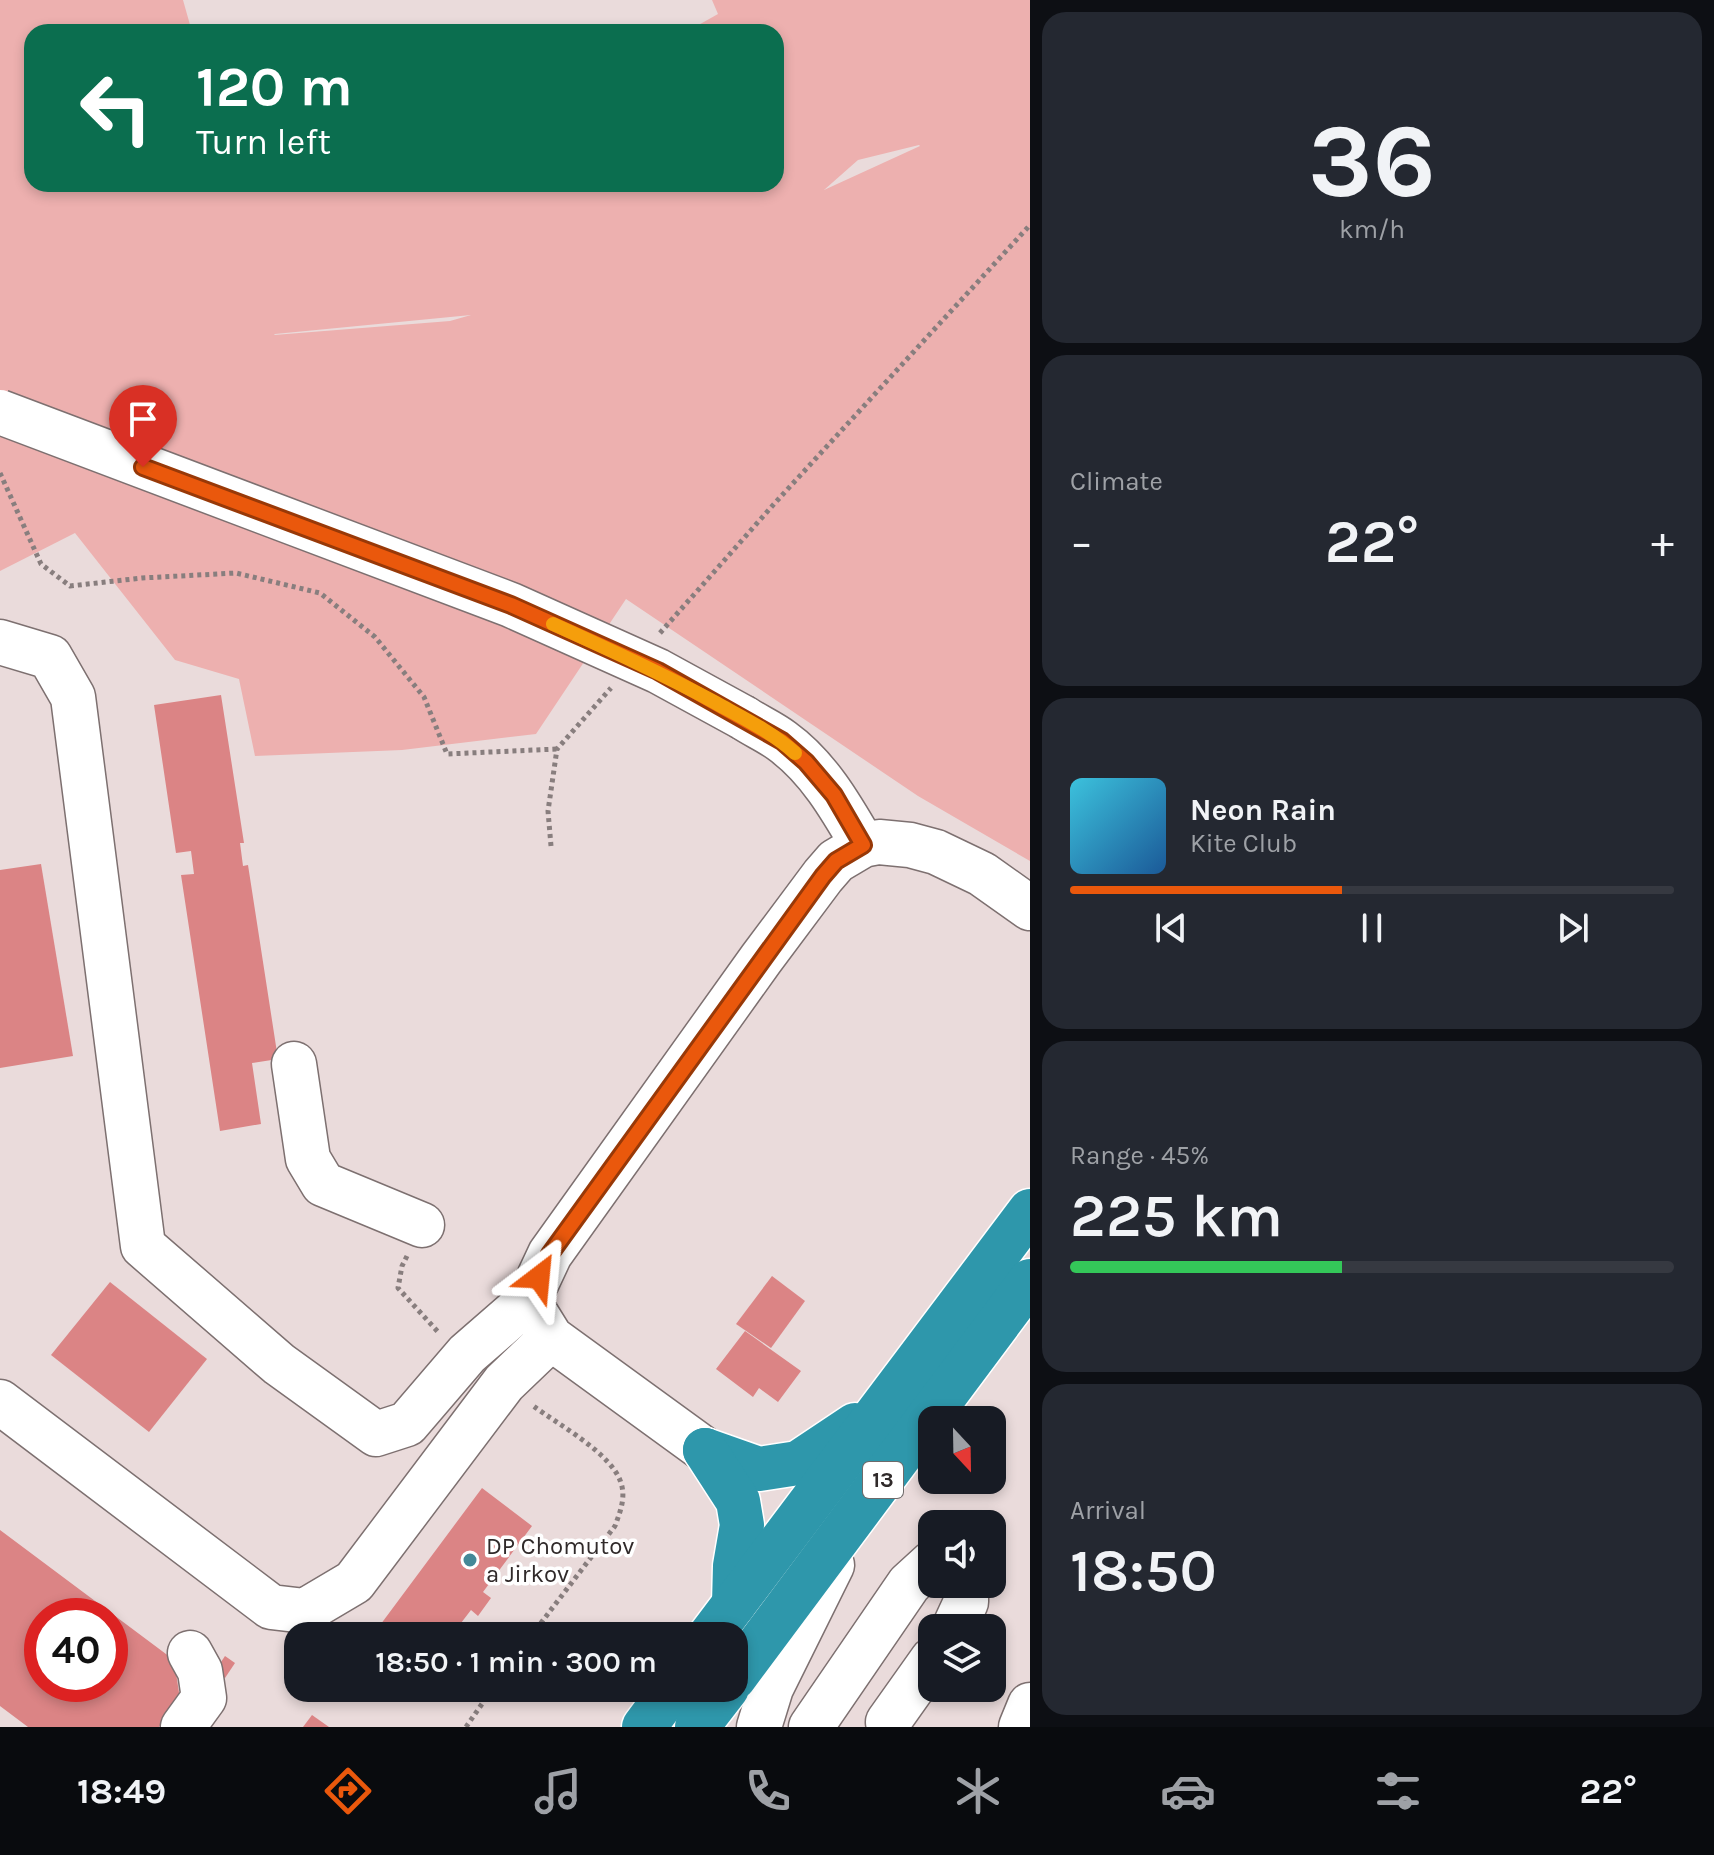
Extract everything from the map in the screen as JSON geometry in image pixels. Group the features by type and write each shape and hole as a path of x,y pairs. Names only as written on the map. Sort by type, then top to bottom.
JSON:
{"highway":[{"name":"13","path":"722,1620 1030,1211"},
{"name":"13","path":"748,1659 1030,1281"},
{"path":"705,1450 759,1469 798,1463 837,1439 894,1393"},
{"path":"705,1450 738,1501 742,1525 722,1620"},
{"path":"644,1727 663,1702"},
{"path":"697,1727 716,1702"}],"street":[{"path":"0,412 511,605 658,671 782,741 806,762 834,795 863,845"},
{"path":"0,642 50,657 73,697 143,1246 279,1364 376,1434 407,1424 467,1354 528,1301 550,1254 796,911 836,861 863,845 895,842 936,852 982,874 1030,908"},
{"path":"294,1064 308,1159 323,1184 422,1225"},
{"path":"528,1301 551,1338 705,1450"},
{"path":"0,1402 271,1607 305,1611 354,1582 504,1383 551,1338"},
{"path":"759,1727 771,1688 856,1516"},
{"path":"811,1727 909,1584 918,1576"},
{"path":"183,1727 204,1698 200,1671 190,1653"},
{"path":"880,1725 918,1678"},
{"path":"1021,1727 1030,1705"}],"path":[{"path":"650,644 1030,225"},
{"path":"0,473 41,564 70,586 236,573 320,593 375,637 424,697 447,754 557,749"},
{"path":"551,846 548,811 557,749 619,679"},
{"path":"422,1225 402,1266 398,1288 433,1329 467,1354"},
{"path":"504,1383 610,1463 621,1484 623,1506 615,1526 542,1622"},
{"path":"466,1727 483,1702"}],"shaded area":[{"path":"0,0 183,0 190,24 24,24 24,192 784,192 784,24 700,24 718,14 712,0 1030,0 1030,861 918,796 626,599 536,734 402,750 255,756 239,679 175,660 75,533 0,571","holes":["920,146 824,190 858,160","471,315 450,321 274,335"]}],"building":[{"path":"221,695 244,843 240,843 243,866 248,865 278,1059 252,1063 261,1124 220,1131 181,875 194,874 191,851 176,853 154,705"},
{"path":"41,864 73,1056 0,1068 0,870"},
{"path":"772,1276 805,1301 771,1348 736,1324"},
{"path":"110,1282 207,1359 149,1432 51,1355"},
{"path":"745,1331 801,1371 778,1402 759,1388 753,1397 716,1369"},
{"path":"482,1488 532,1526 483,1592 491,1598 478,1616 471,1610 462,1622 382,1622"},
{"path":"0,1530 91,1598 24,1598 24,1702 128,1702 128,1626 174,1660 180,1699 159,1727 28,1727 0,1706"},
{"path":"225,1656 235,1663 225,1678 215,1671"},
{"path":"312,1715 329,1727 303,1727"}],"slow traffic":[{"path":"553,624 658,671 744,718 782,741 795,753"}],"place":[{"name":"DP Chomutov a Jirkov","path":"470,1560"}],"route":[{"path":"143,467 511,605 658,671 782,741 806,762 834,795 863,845 836,861 823,876 550,1254 539,1277"}]}
